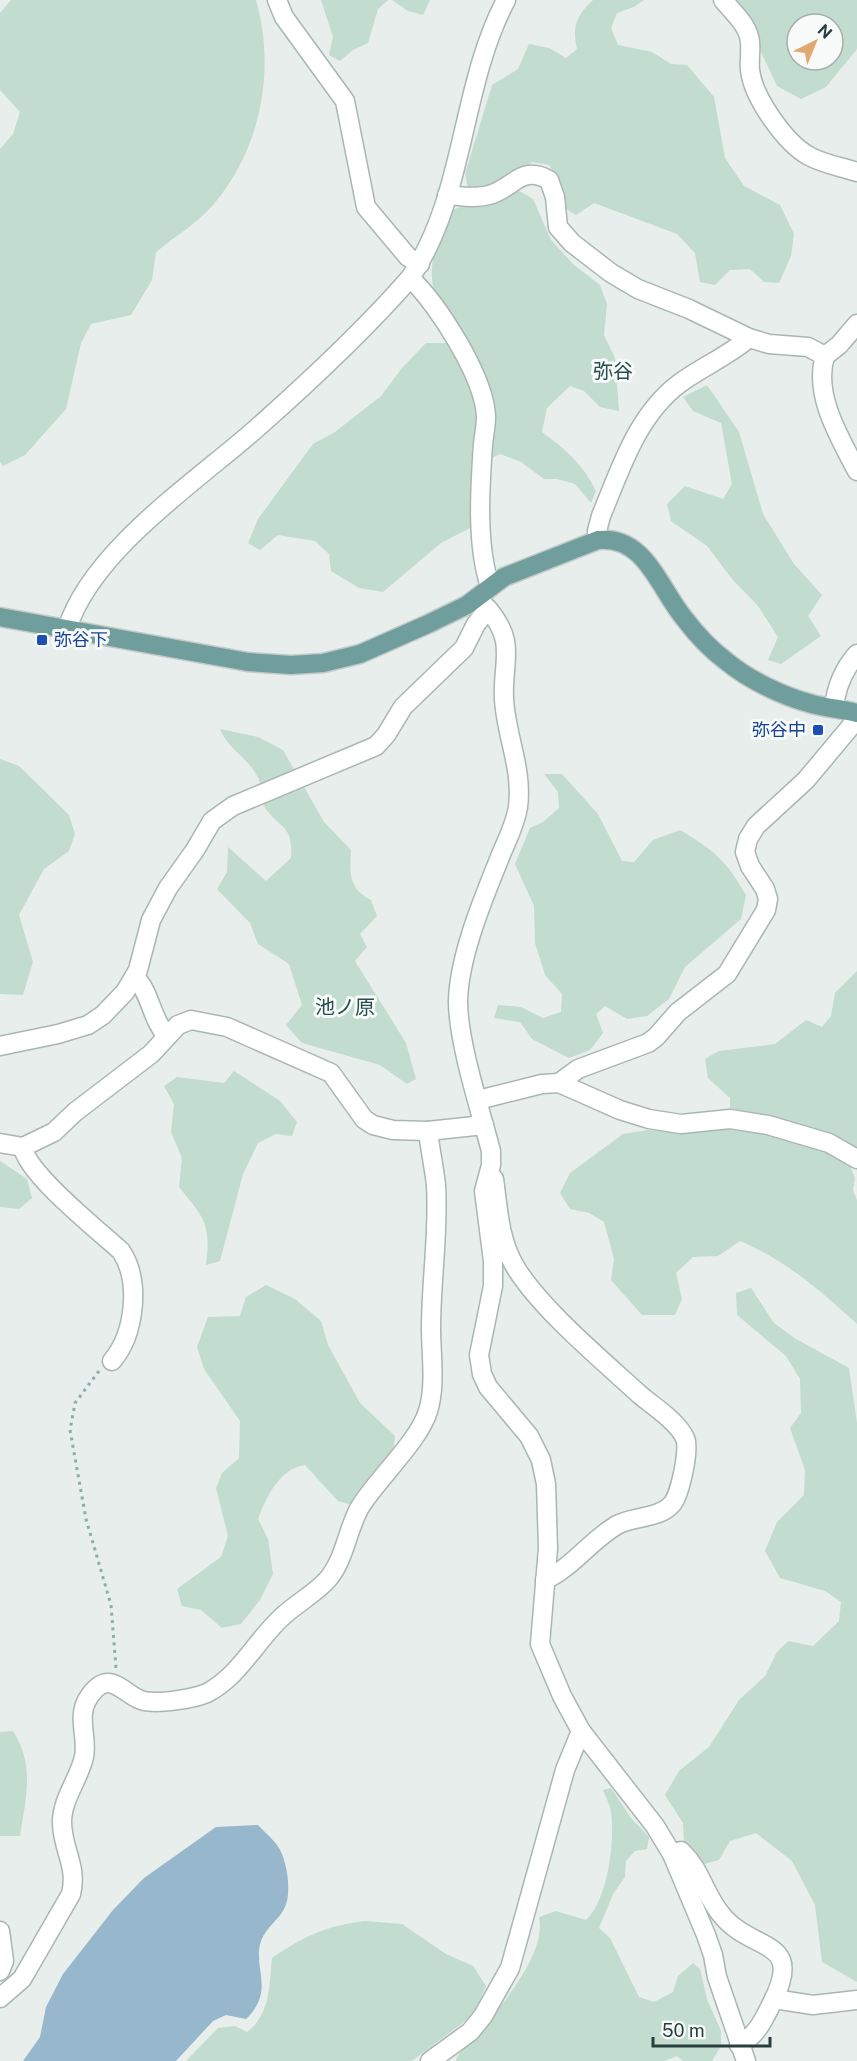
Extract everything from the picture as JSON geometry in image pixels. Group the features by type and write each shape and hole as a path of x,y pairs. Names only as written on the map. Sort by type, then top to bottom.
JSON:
{"main road":[{"path":"0,617 248,662 291,665 323,663 360,654 485,598 504,577 598,540 612,538 624,542 639,552 683,618 725,661 798,700 857,713"}],"street":[{"path":"0,1046 88,1025 103,1015 135,977 151,920 159,903 212,821 233,806 376,746 386,735 403,707 464,648 485,598 480,502 486,417 483,393 471,366 430,300 408,257 366,207 345,101 284,17 277,0"},
{"path":"67,628 74,609 104,567 142,525 319,372 415,271 447,195 477,75 506,0"},
{"path":"723,0 745,27 750,39 750,71 759,97 771,117 804,153 857,172"},
{"path":"447,195 473,198 492,195 525,175 539,174 549,180 555,197 558,227 572,243 611,273 638,289 688,309 749,338 769,344 808,347 825,356"},
{"path":"857,324 839,345 825,356 822,382 834,426 857,471"},
{"path":"598,540 597,531 601,516 647,415 681,382 722,358 749,338"},
{"path":"485,598 499,622 508,646 504,699 517,758 518,805 514,827 485,896 461,974 458,1001 461,1027 484,1125 500,1225 513,1264 543,1301 598,1357 673,1424 686,1439 687,1449 679,1492 672,1504 664,1510 618,1524 559,1574 545,1580"},
{"path":"834,708 836,692 848,665 857,654"},
{"path":"560,1083 578,1069 648,1043 678,1012 727,974 766,910 768,899 745,852 748,839 756,826 806,780 857,719"},
{"path":"135,977 141,984 160,1028 167,1036"},
{"path":"0,1143 23,1147 54,1132 75,1112 151,1054 178,1025 191,1020 227,1027 332,1073 364,1119 373,1125 393,1130 428,1131 484,1125"},
{"path":"478,1100 542,1084 560,1083 620,1110 649,1119 681,1124 730,1119 768,1125 829,1143 857,1158"},
{"path":"0,1998 22,1979 72,1894 75,1878 62,1821 67,1797 83,1760 86,1746 83,1711 95,1690 107,1683 117,1683 143,1701 181,1700 208,1692 229,1676 282,1617 327,1580 338,1565 350,1525 375,1483 418,1429 428,1411 431,1379 436,1186 428,1131"},
{"path":"23,1147 45,1182 121,1251 129,1264 133,1278 126,1342 112,1361"},
{"path":"491,1166 484,1191 493,1261 493,1286 483,1330 480,1365 488,1387 529,1436 541,1460 546,1484 548,1548 540,1644 562,1696 581,1731 655,1826 672,1854 713,1955 717,1977 742,2053"},
{"path":"430,2061 470,2032 483,2016 510,1968 565,1770 581,1731"},
{"path":"672,1854 681,1851 696,1865 711,1901 730,1925 777,1953 784,1963 784,1974 774,2000 756,2034 742,2053"},
{"path":"0,1931 4,1961 0,1971"},
{"path":"774,2000 813,2005 857,2000"}],"path":[{"path":"112,1361 102,1368 75,1403 70,1430 86,1520 111,1605 117,1683"}],"green space":[{"path":"11,0 256,0 262,27 264,81 253,134 243,159 229,183 207,212 156,252 152,280 131,315 91,324 81,343 66,409 25,455 3,466 0,462 0,149 13,134 20,112 0,90 0,13"},
{"path":"321,0 388,0 378,9 368,43 353,50 340,61 329,55 333,37"},
{"path":"392,0 430,0 423,15 408,11"},
{"path":"593,0 644,0 634,7 617,13 611,28 618,45 652,52 671,64 687,65 714,97 725,158 744,186 780,205 794,234 791,256 779,283 764,282 750,269 730,270 715,285 700,282 695,253 677,234 594,203 576,215 564,208 561,183 549,165 532,162 514,178 469,193 465,174 492,85 518,69 529,44 549,48 566,58 577,49 575,28 579,16"},
{"path":"736,0 857,0 857,49 845,64 845,12 785,12 785,72 838,72 826,87 801,99 777,86"},
{"path":"519,191 533,199 551,240 573,264 600,285 607,304 604,335 615,358 619,411 600,407 584,391 570,386 547,408 542,432 566,451 586,473 596,491 591,503 575,484 557,479 544,479 521,462 500,454 489,460 475,475 471,493 472,527 441,543 383,592 359,588 331,571 329,554 315,541 278,535 260,550 248,543 258,519 313,444 335,432 381,396 402,368 426,343 450,343 434,291 432,263 435,248 450,211 468,204 495,202"},
{"path":"707,385 739,432 763,514 794,564 822,595 808,616 821,636 781,664 768,660 778,637 758,606 732,579 707,546 671,521 667,504 685,486 723,499 732,484 721,423 693,411 683,397"},
{"path":"220,729 258,737 283,750 324,822 351,850 351,873 354,885 371,900 377,916 360,934 367,947 355,961 406,1043 416,1079 407,1084 380,1065 302,1043 286,1025 302,1005 289,964 258,944 250,923 217,889 227,872 228,847 266,881 291,858 290,839 285,828 265,808 259,780 253,769 223,736"},
{"path":"0,759 19,766 69,815 75,834 69,851 44,869 19,915 33,962 23,995 0,994"},
{"path":"544,774 562,774 598,814 622,861 634,862 653,840 680,830 718,857 746,895 741,919 685,967 669,999 647,1016 627,1019 605,1006 596,1014 603,1033 590,1050 569,1058 532,1039 520,1022 494,1018 498,1005 521,1007 543,1018 561,1012 562,994 545,975 535,943 534,906 515,864 530,828 543,822 559,808 558,792"},
{"path":"857,971 857,1157 849,1163 855,1178 853,1190 857,1200 857,1324 816,1288 787,1267 740,1241 718,1256 693,1257 676,1273 682,1299 675,1315 642,1315 611,1280 614,1259 604,1222 589,1213 570,1209 560,1193 570,1173 623,1134 648,1130 688,1133 713,1125 730,1110 730,1098 708,1078 705,1059 719,1051 775,1044 806,1020 822,1027 831,1016 835,993"},
{"path":"234,1071 280,1101 297,1122 292,1136 276,1134 258,1143 243,1174 220,1261 206,1265 207,1231 195,1207 179,1187 182,1158 171,1132 174,1104 164,1086 177,1077 224,1083"},
{"path":"0,1161 27,1179 32,1198 19,1209 0,1207"},
{"path":"266,1285 295,1299 321,1321 328,1345 360,1403 395,1436 393,1453 353,1505 338,1501 305,1465 288,1472 281,1478 265,1501 258,1519 268,1539 273,1574 260,1600 241,1624 222,1628 201,1610 182,1606 177,1589 221,1557 228,1536 216,1488 222,1473 239,1458 240,1421 204,1369 197,1347 208,1317 240,1316 246,1297"},
{"path":"751,1288 774,1323 796,1339 849,1368 857,1423 857,1982 822,1962 815,1905 792,1861 756,1833 730,1841 719,1860 704,1864 684,1845 683,1823 665,1795 679,1771 709,1747 739,1700 765,1676 777,1652 788,1641 813,1646 839,1621 841,1602 825,1591 780,1578 765,1551 777,1522 804,1495 805,1470 790,1428 801,1413 800,1379 786,1356 737,1315 736,1293"},
{"path":"13,1731 24,1757 26,1795 20,1836 0,1836 0,1732"},
{"path":"611,1788 631,1818 649,1837 647,1849 635,1851 626,1861 625,1877 613,1894 599,1928 610,1938 639,1997 654,2002 673,1992 678,1976 693,1963 700,1969 707,1999 721,2031 721,2046 712,2061 683,2061 677,2056 664,2061 456,2061 520,1979 536,1947 540,1931 539,1917 556,1911 586,1920 594,1911 605,1885 611,1854 611,1812 603,1790"},
{"path":"365,1921 402,1924 446,1954 473,1966 486,1986 473,2015 412,2061 186,2061 218,2028 235,2026 247,2032 255,2025 265,2008 272,1958 316,1933"}],"water":[{"path":"258,1825 281,1851 286,1866 288,1893 283,1911 266,1931 261,1941 259,1960 262,1989 255,2008 246,2019 226,2015 213,2021 176,2061 23,2061 40,2037 46,2007 63,1974 113,1910 144,1878 216,1827"}],"place":[{"name":"弥谷下","path":"42,640"},
{"name":"弥谷中","path":"818,730"}],"district":[{"name":"弥谷","path":"613,371"},
{"name":"池ノ原","path":"345,1007"}]}
